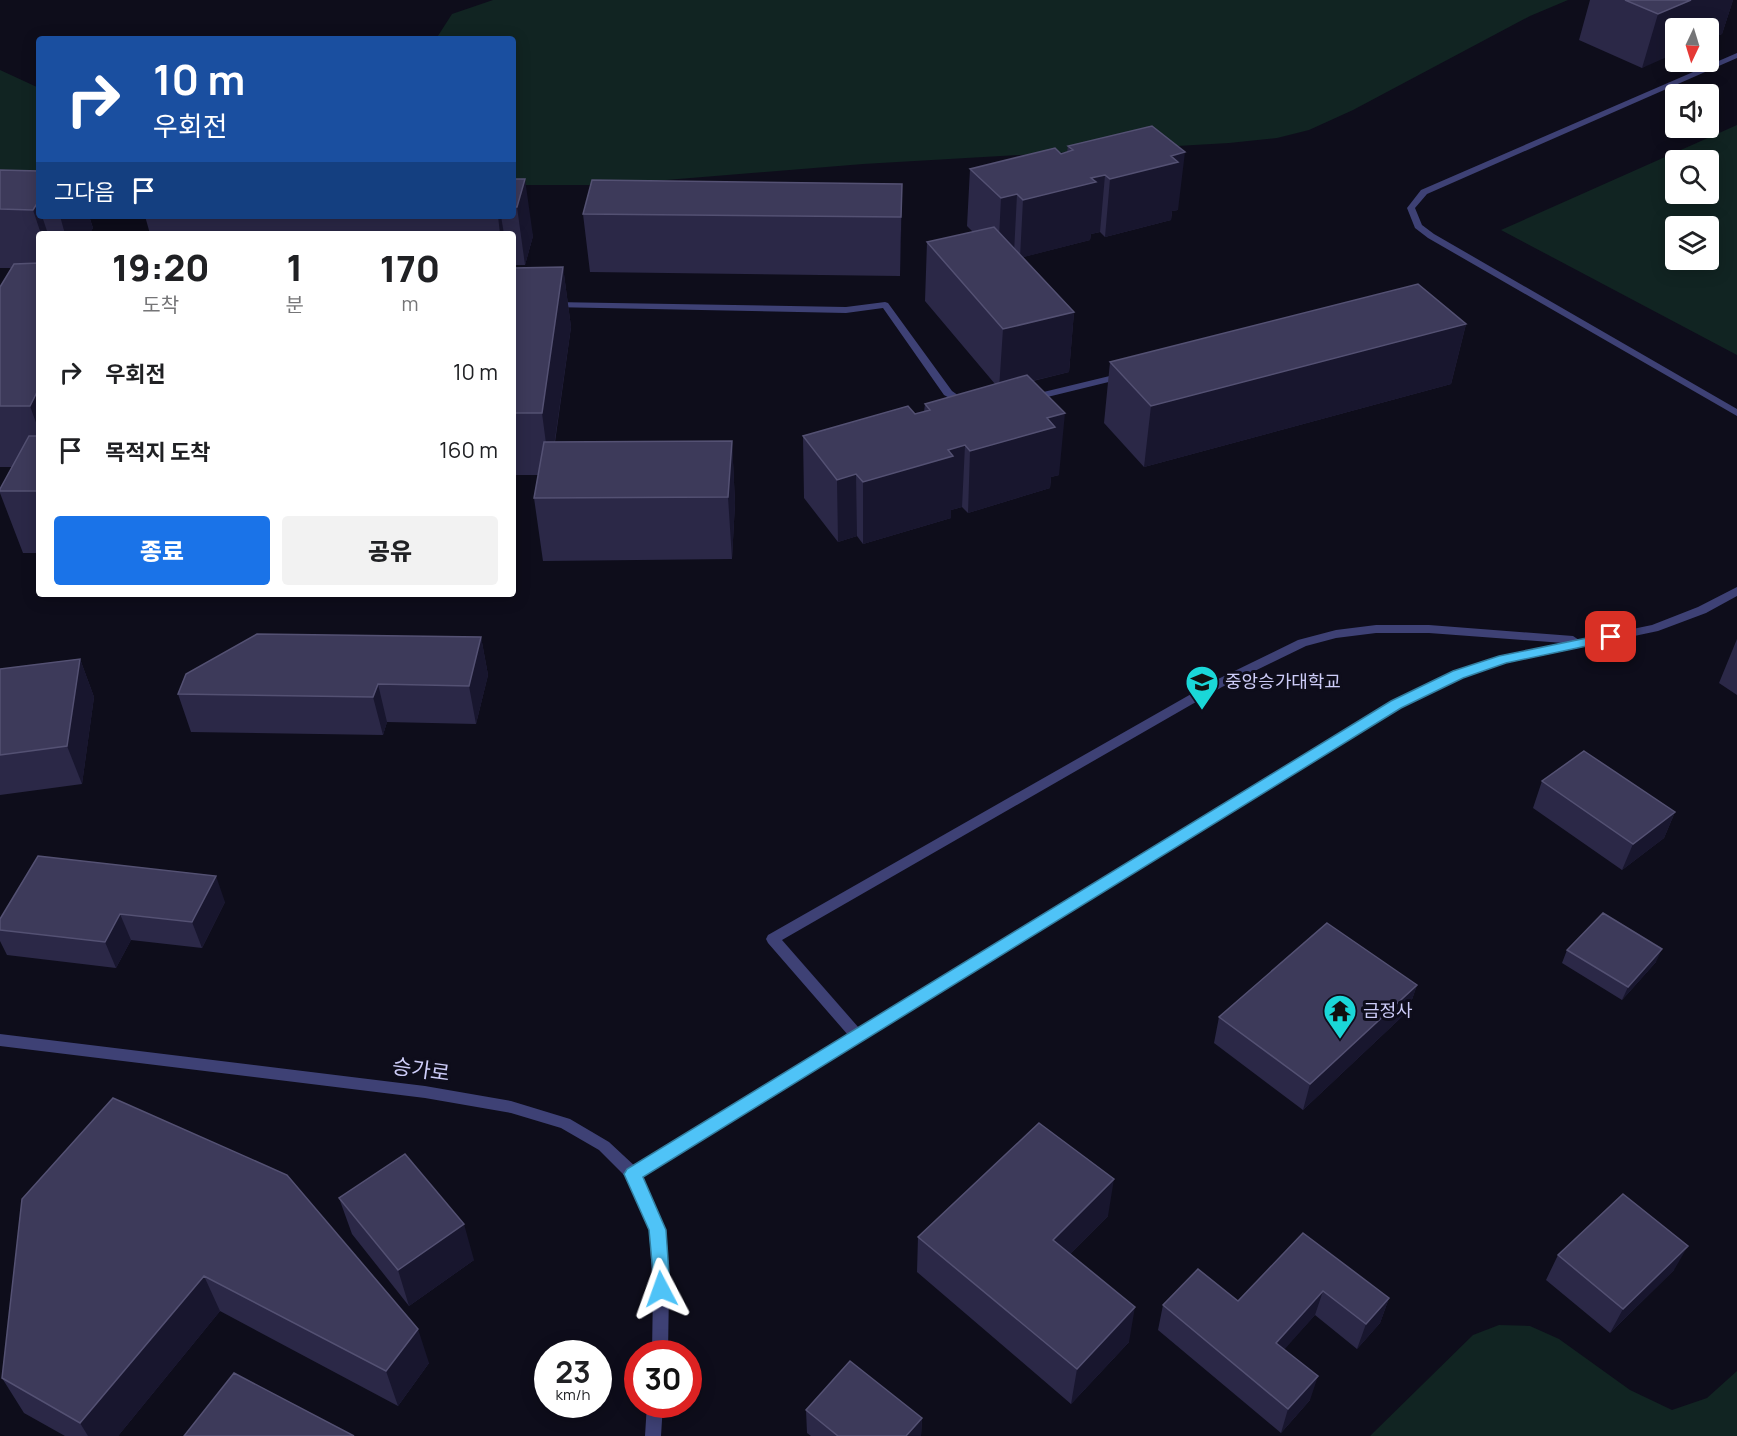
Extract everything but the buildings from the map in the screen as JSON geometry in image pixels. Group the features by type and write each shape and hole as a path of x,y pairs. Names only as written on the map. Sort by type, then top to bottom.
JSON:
{"street":[{"path":"1737,55 1424,192 1411,208 1418,226 1431,236 1737,413"},
{"path":"546,305 846,310 885,305 953,398 977,405"},
{"path":"1024,399 1129,374"},
{"path":"633,1174 1396,705 1458,674 1504,659 1654,628 1702,610 1737,591"},
{"path":"858,1036 773,939 1218,684 1302,644 1336,634 1376,629 1429,629 1589,641"},
{"name":"승가로","path":"0,1040 425,1092 511,1107 565,1123 603,1146 633,1174 657,1230 661,1289 660,1340"},
{"path":"652,1436 654,1418"}],"green space":[{"path":"493,0 1568,0 1530,16 1353,110 1309,130 1277,138 1229,143 863,164 605,185 516,185 516,36 438,36 452,14"},
{"path":"0,70 36,87 36,173 0,172"},
{"path":"1737,125 1737,355 1501,230 1665,157 1665,204 1719,204 1719,150 1681,150 1708,138 1719,138 1719,133"},
{"path":"1499,1325 1530,1326 1559,1339 1630,1390 1672,1410 1707,1398 1737,1371 1737,1436 1370,1436 1473,1335"}],"place":[{"name":"중앙승가대학교","path":"1202,711"},
{"name":"금정사","path":"1340,1040"}],"route":[{"path":"661,1289 657,1230 633,1174 1277,776 1396,705 1458,674 1504,659 1611,637"}]}
